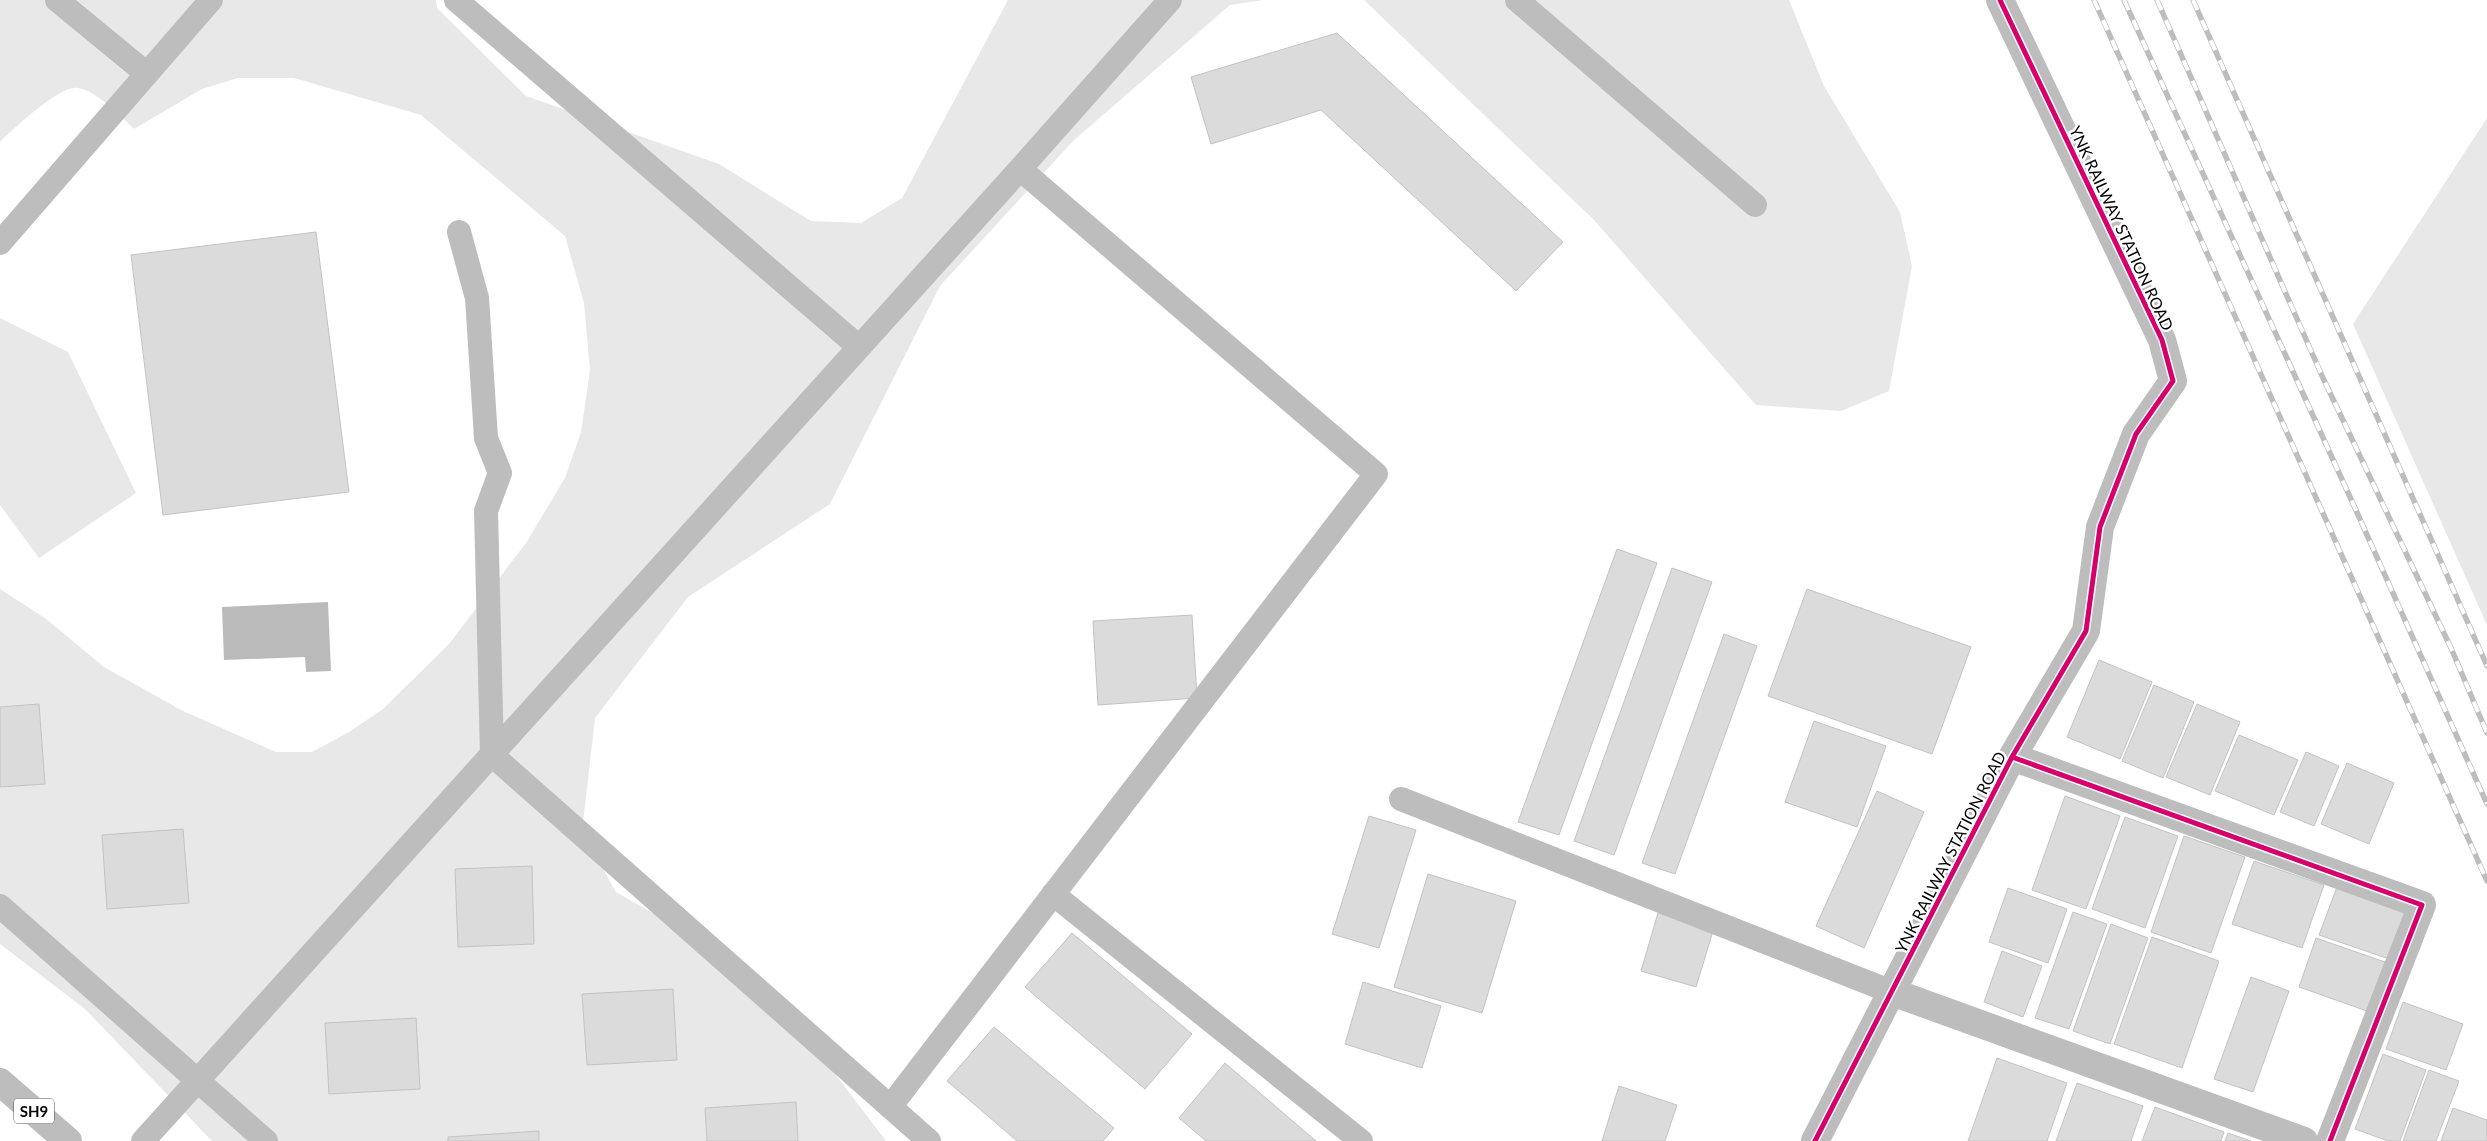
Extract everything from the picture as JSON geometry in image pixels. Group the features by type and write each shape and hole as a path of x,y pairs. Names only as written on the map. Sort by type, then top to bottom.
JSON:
{"street":[{"name":"YNK RAILWAY STATION ROAD","path":"1816,1141 2012,757 2086,631 2100,527 2136,434 2174,381 2162,340 2000,0"},
{"path":"2012,757 2422,905 2330,1141"},
{"path":"1892,992 2304,1141"},
{"name":"SH9","path":"0,1082 68,1141"}],"lane":[{"path":"57,0 146,74"},
{"path":"0,243 211,0"},
{"path":"456,0 859,347"},
{"path":"143,1141 1020,169 1170,0"},
{"path":"1517,0 1755,206"},
{"path":"890,1106 1376,474 1020,169"},
{"path":"459,232 477,298 486,438 500,472 486,511 492,755 929,1141"},
{"path":"1401,799 1892,992"},
{"path":"1053,894 1361,1141"},
{"path":"0,906 266,1141"}],"shaded area":[{"path":"0,0 436,0 437,8 526,96 719,164 811,221 861,223 902,198 1008,0 1263,0 1230,5 1073,141 940,286 830,504 688,597 595,718 582,831 616,892 759,974 886,1141 212,1141 85,1009 0,944 0,589 45,618 104,667 183,711 276,752 312,752 349,732 383,709 449,644 526,543 565,478 581,432 590,370 584,303 565,236 421,115 294,78 238,78 202,89 134,129 101,99 86,90 78,88 60,93 49,100 0,142"},
{"path":"1364,0 1789,0 1824,86 1900,212 1912,266 1889,391 1841,411 1756,405 1594,220"},
{"path":"2487,118 2487,625 2353,324"},
{"path":"0,318 68,352 136,493 39,558 0,505"},
{"path":"328,602 331,671 306,672 305,657 224,660 222,607"}],"building":[{"path":"1337,33 1563,242 1516,291 1321,110 1211,144 1191,77"},
{"path":"316,232 349,492 163,515 131,255"},
{"path":"1617,549 1657,563 1559,835 1518,822"},
{"path":"1672,568 1712,582 1614,855 1574,841"},
{"path":"1807,589 1971,647 1932,754 1768,696"},
{"path":"1192,615 1197,698 1098,705 1093,621"},
{"path":"1724,634 1757,646 1675,874 1642,863"},
{"path":"2099,660 2152,682 2120,759 2067,737"},
{"path":"2154,685 2194,702 2163,778 2122,761"},
{"path":"39,704 45,784 0,787 0,707"},
{"path":"2197,704 2240,722 2210,795 2166,777"},
{"path":"1814,721 1886,746 1857,827 1785,802"},
{"path":"2239,735 2298,760 2274,815 2215,791"},
{"path":"2306,752 2339,766 2314,826 2280,812"},
{"path":"2347,763 2394,783 2369,844 2321,824"},
{"path":"1877,791 1924,812 1864,948 1816,926"},
{"path":"2065,796 2120,816 2086,909 2032,890"},
{"path":"1369,816 1416,830 1379,948 1332,934"},
{"path":"2125,817 2178,836 2145,928 2092,909"},
{"path":"183,829 189,903 107,909 102,835"},
{"path":"2184,836 2245,857 2211,953 2151,932"},
{"path":"2254,861 2324,885 2302,948 2232,924"},
{"path":"532,866 534,944 458,947 455,869"},
{"path":"1428,874 1516,901 1482,1013 1394,987"},
{"path":"2337,887 2406,911 2389,959 2319,935"},
{"path":"2008,888 2067,909 2048,963 1989,942"},
{"path":"2073,912 2107,924 2069,1029 2035,1018"},
{"path":"1658,913 1713,931 1696,987 1641,971"},
{"path":"2111,924 2148,938 2110,1044 2073,1031"},
{"path":"1072,933 1192,1034 1145,1089 1025,987"},
{"path":"2152,937 2219,961 2182,1068 2114,1044"},
{"path":"2316,938 2385,962 2367,1011 2299,987"},
{"path":"2002,951 2042,966 2023,1017 1984,1002"},
{"path":"2251,977 2289,991 2253,1092 2214,1079"},
{"path":"1363,982 1441,1006 1422,1068 1345,1044"},
{"path":"673,989 677,1060 587,1065 582,994"},
{"path":"2403,1002 2463,1024 2446,1070 2386,1049"},
{"path":"416,1018 420,1089 329,1094 325,1023"},
{"path":"994,1027 1114,1128 1103,1141 1017,1141 947,1081"},
{"path":"2383,1054 2426,1070 2400,1141 2388,1141 2355,1129"},
{"path":"1997,1058 2067,1083 2047,1141 1968,1141"},
{"path":"1225,1063 1316,1141 1206,1141 1179,1118"},
{"path":"2429,1070 2459,1081 2436,1141 2403,1141"},
{"path":"2077,1083 2143,1106 2131,1141 2056,1141"},
{"path":"1619,1086 1677,1105 1665,1141 1602,1141"},
{"path":"796,1102 798,1141 707,1141 705,1108"},
{"path":"2155,1107 2224,1132 2221,1141 2142,1141"},
{"path":"2453,1108 2487,1120 2487,1141 2441,1141"},
{"path":"539,1131 539,1141 448,1141 448,1137"},
{"path":"2228,1133 2251,1141 2225,1141"}],"railway":[{"path":"2094,0 2487,881"},
{"path":"2124,0 2487,804"},
{"path":"2157,0 2323,378 2451,648 2487,733"},
{"path":"2193,0 2487,666"}],"cycle path":[{"path":"1815,1141 2012,757 2086,631 2100,527 2136,434 2173,381 2162,340 2000,0"},
{"path":"2012,757 2422,905 2330,1141"}]}
